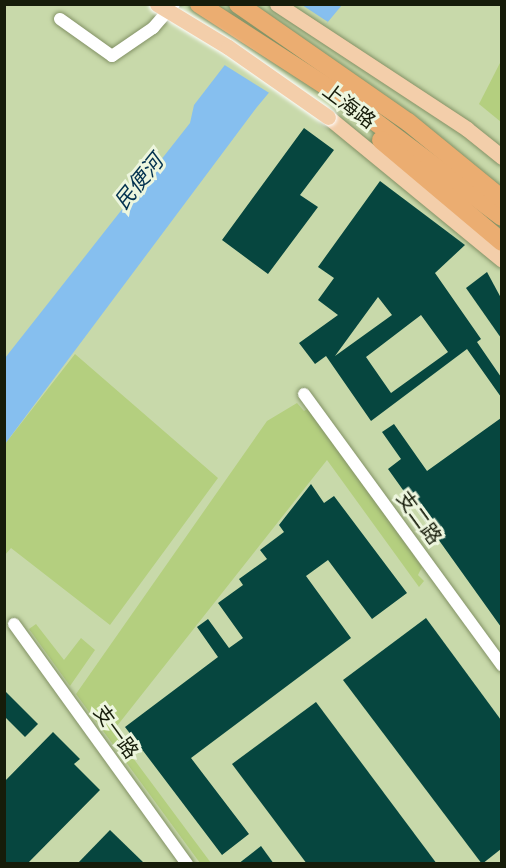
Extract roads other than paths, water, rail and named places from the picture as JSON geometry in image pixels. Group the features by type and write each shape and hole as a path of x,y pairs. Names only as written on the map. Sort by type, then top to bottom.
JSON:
{"highway":[{"name":"上海路","path":"199,4 277,54 335,105 501,217"},
{"name":"上海路","path":"238,4 338,71 408,122 501,199"},
{"path":"335,105 501,242"},
{"path":"408,122 460,152 501,185"}],"main road":[{"name":"上海路","path":"157,4 228,47 335,105 501,260"},
{"path":"277,4 358,55 501,158"}],"street":[{"path":"60,19 112,56 153,28 174,4"},
{"name":"支二路","path":"304,394 501,666"},
{"name":"支一路","path":"14,624 187,864"}],"water":[{"path":"271,5 342,5 257,107 5,444 5,358 190,123 194,105"}],"water label":[{"name":"民便河","path":"139,182"}]}
